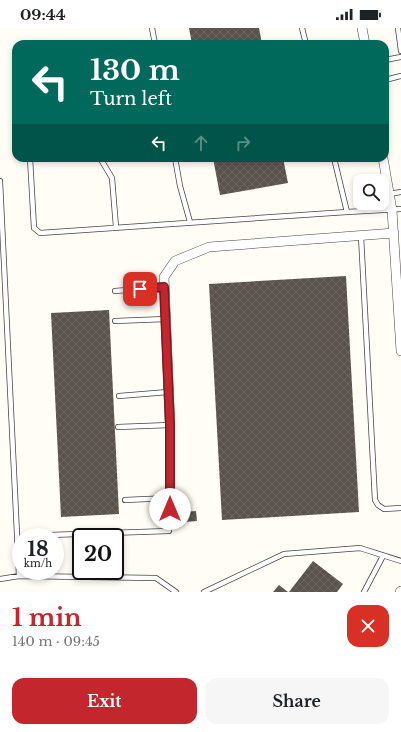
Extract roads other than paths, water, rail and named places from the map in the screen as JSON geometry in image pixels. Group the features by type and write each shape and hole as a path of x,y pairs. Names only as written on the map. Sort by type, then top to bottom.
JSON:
{"street":[{"path":"362,28 364,40"},
{"path":"384,162 386,174"},
{"path":"389,194 396,210 394,233 401,351"},
{"path":"170,498 170,425 164,277 175,261 209,247 394,233"}],"lane":[{"path":"152,28 154,40"},
{"path":"302,28 305,40"},
{"path":"398,28 401,51"},
{"path":"389,59 401,57"},
{"path":"389,79 401,76"},
{"path":"30,162 34,228 40,233 190,222 396,210"},
{"path":"102,162 112,178 116,227"},
{"path":"176,162 180,186 190,222"},
{"path":"335,162 347,212"},
{"path":"0,181 17,528"},
{"path":"389,194 401,192"},
{"path":"361,236 375,500 378,505 384,509 401,508"},
{"path":"115,291 164,287"},
{"path":"115,321 166,319"},
{"path":"118,396 168,392"},
{"path":"118,427 170,425"},
{"path":"64,534 169,531 170,498 125,500"},
{"path":"204,592 284,554 360,548 401,561"},
{"path":"364,592 383,556"},
{"path":"0,579 12,577"},
{"path":"64,577 156,578 176,592"}]}
